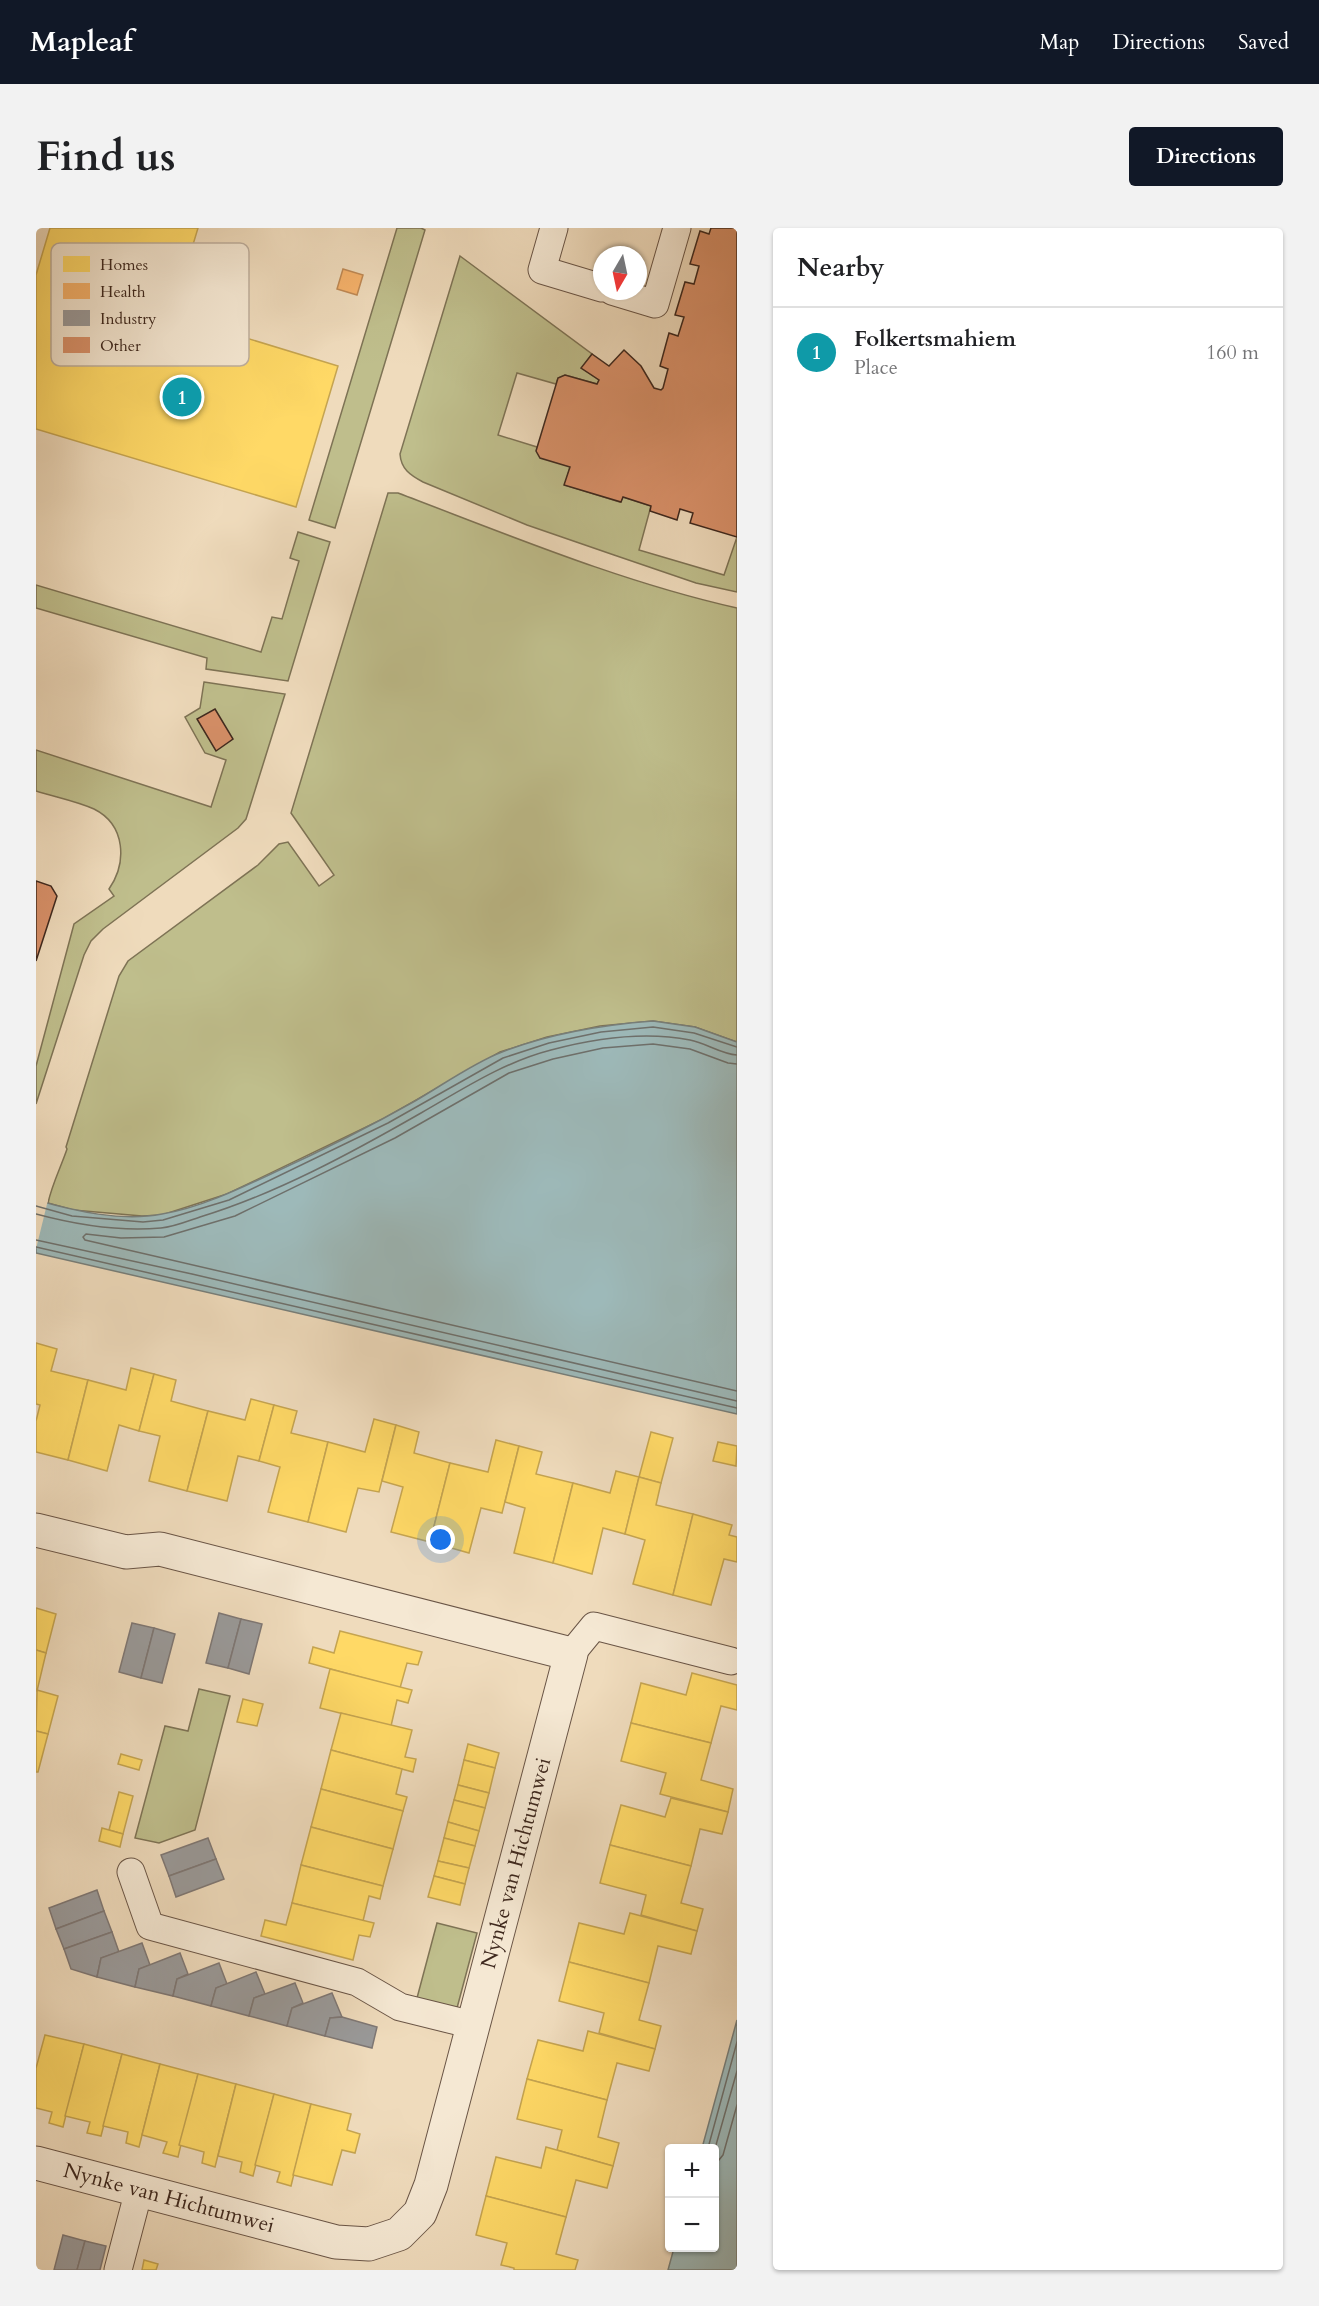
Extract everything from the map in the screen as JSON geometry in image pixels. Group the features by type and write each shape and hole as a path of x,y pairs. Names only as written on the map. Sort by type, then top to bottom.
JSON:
{"street":[{"path":"36,1530 126,1552 160,1549 571,1654"},
{"name":"Nynke van Hichtumwei","path":"36,2163 336,2242 369,2244 399,2234 420,2213 431,2185 571,1654"}],"lane":[{"path":"555,228 542,270 593,285"},
{"path":"642,300 655,304 677,228"},
{"path":"571,1654 594,1626 730,1661"},
{"path":"131,1872 150,1926 357,1982 400,2007 473,2025"},
{"path":"118,2270 139,2190"}],"shaded area":[{"path":"397,228 425,230 335,528 309,520"},
{"path":"460,256 592,354 582,368 599,380 597,384 565,375 558,378 556,384 517,373 498,435 537,447 570,467 565,485 620,502 623,497 651,506 639,550 724,575 737,537 737,592 696,583 527,525 423,482 407,471 402,464 400,454"},
{"path":"388,493 398,493 608,571 737,608 737,1042 695,1027 653,1021 600,1026 547,1037 500,1052 385,1118 227,1194 162,1215 142,1216 73,1210 48,1203 67,1149 119,976 128,961 258,865 279,844 288,842 319,886 334,875 291,813"},
{"path":"298,532 330,542 288,681 206,669 207,658 36,608 36,585 261,652 272,617 282,619 299,561 290,558"},
{"path":"204,682 285,694 246,819 238,828 103,929 91,941 84,955 36,1104 36,1066 74,924 114,896 109,889 119,868 121,856 118,834 105,816 87,806 36,791 36,750 211,807 226,760 205,753 185,717 200,708"},
{"path":"199,1689 230,1696 195,1830 159,1843 135,1838 165,1726 188,1731"},
{"path":"437,1923 477,1933 457,2008 417,1998"}],"water":[{"path":"653,1021 695,1027 737,1042 737,1414 36,1253 36,1200 82,1211 130,1217 162,1214 204,1203 327,1147 502,1052 520,1045 576,1031"},
{"path":"737,2020 737,2270 668,2270 673,2252 719,2252 719,2144 703,2144"}],"pier":[{"path":"36,1197 48,1200 36,1249"}],"building: Homes":[{"path":"50,228 198,228 193,243 51,243 51,366 249,366 249,339 338,366 296,507 36,429 36,275"},
{"path":"36,1343 57,1349 51,1371 88,1380 68,1460 36,1452 36,1421 40,1405 36,1404"},
{"path":"131,1368 154,1374 139,1431 119,1425 107,1471 68,1460 88,1380 126,1390"},
{"path":"154,1374 176,1380 171,1401 208,1411 187,1491 149,1481 160,1436 139,1431"},
{"path":"251,1399 274,1405 259,1461 238,1456 227,1501 187,1491 208,1411 245,1420"},
{"path":"274,1405 297,1411 291,1433 328,1442 308,1522 268,1512 280,1467 259,1461"},
{"path":"374,1419 396,1425 379,1492 358,1488 346,1532 308,1522 328,1442 365,1452"},
{"path":"396,1425 419,1432 414,1453 450,1463 430,1542 391,1532 403,1487 382,1481"},
{"path":"651,1432 673,1438 661,1483 639,1477"},
{"path":"496,1440 519,1446 502,1513 481,1508 469,1553 430,1542 450,1463 488,1472"},
{"path":"718,1442 737,1446 736,1466 713,1461"},
{"path":"519,1446 542,1452 536,1474 573,1483 553,1563 514,1553 525,1508 505,1502"},
{"path":"616,1471 639,1477 625,1534 603,1528 592,1574 553,1563 573,1483 610,1493"},
{"path":"639,1477 661,1483 656,1505 693,1514 673,1595 633,1584 645,1540 625,1534"},
{"path":"693,1514 732,1525 729,1535 737,1537 737,1562 724,1559 711,1605 673,1595"},
{"path":"36,1608 56,1614 46,1653 36,1650"},
{"path":"340,1631 422,1652 418,1665 407,1663 400,1688 309,1663 313,1647 334,1653"},
{"path":"36,1650 46,1653 37,1691 36,1691"},
{"path":"330,1669 412,1690 408,1703 397,1700 391,1726 320,1708"},
{"path":"692,1673 737,1685 737,1710 721,1706 711,1743 631,1723 641,1683 686,1695"},
{"path":"37,1690 58,1696 48,1734 36,1731"},
{"path":"243,1699 263,1704 257,1726 237,1722"},
{"path":"341,1713 412,1730 405,1757 416,1759 413,1772 331,1750"},
{"path":"631,1723 711,1743 701,1780 733,1789 728,1812 660,1794 666,1773 621,1761"},
{"path":"36,1731 48,1734 38,1772 36,1772"},
{"path":"468,1744 499,1753 495,1768 464,1760"},
{"path":"331,1750 402,1769 396,1794 407,1797 403,1811 321,1789"},
{"path":"121,1754 142,1760 139,1770 118,1764"},
{"path":"464,1760 495,1768 489,1793 458,1785"},
{"path":"458,1785 489,1793 485,1808 454,1800"},
{"path":"321,1789 403,1811 393,1849 311,1827"},
{"path":"119,1792 133,1796 123,1834 109,1830"},
{"path":"671,1798 728,1812 722,1834 700,1829 691,1866 610,1845 621,1805 665,1817"},
{"path":"454,1800 485,1808 479,1831 448,1822"},
{"path":"448,1822 479,1831 475,1846 444,1838"},
{"path":"311,1827 393,1849 383,1886 301,1865"},
{"path":"102,1828 123,1834 120,1847 99,1841"},
{"path":"444,1838 475,1846 469,1868 438,1861"},
{"path":"610,1845 691,1866 681,1903 703,1909 697,1931 641,1915 646,1895 600,1883"},
{"path":"438,1861 469,1868 465,1884 434,1876"},
{"path":"301,1865 383,1886 380,1899 369,1896 363,1921 292,1903"},
{"path":"434,1876 465,1884 460,1905 428,1897"},
{"path":"292,1903 374,1923 370,1937 359,1935 353,1960 261,1936 265,1920 286,1925"},
{"path":"630,1913 697,1931 691,1954 658,1946 649,1983 569,1962 579,1923 624,1934"},
{"path":"569,1962 649,1983 639,2020 661,2026 655,2049 599,2033 604,2013 559,2001"},
{"path":"588,2031 655,2049 649,2071 617,2063 607,2100 527,2079 538,2040 583,2051"},
{"path":"45,2035 84,2044 63,2127 49,2123 52,2112 36,2108 36,2068"},
{"path":"84,2044 122,2054 101,2136 87,2133 90,2122 65,2116"},
{"path":"122,2054 160,2064 139,2147 126,2143 128,2132 103,2126"},
{"path":"160,2064 198,2074 178,2157 163,2153 167,2142 142,2135"},
{"path":"198,2074 236,2084 215,2167 202,2163 204,2152 179,2145"},
{"path":"527,2079 607,2100 598,2137 619,2143 613,2166 557,2150 562,2130 517,2119"},
{"path":"236,2084 274,2094 253,2176 240,2172 242,2162 218,2156"},
{"path":"274,2094 311,2104 291,2186 277,2182 280,2172 255,2165"},
{"path":"311,2104 351,2114 347,2130 360,2134 355,2153 342,2150 332,2185 293,2175"},
{"path":"546,2147 613,2166 607,2188 576,2180 566,2217 486,2196 496,2157 541,2168"},
{"path":"486,2196 566,2217 556,2254 578,2260 575,2270 514,2270 514,2268 501,2265 507,2243 476,2235"},
{"path":"144,2260 158,2264 156,2270 142,2270"}],"building: Health":[{"path":"343,269 363,275 357,295 337,289"}],"building: Industry":[{"path":"219,1613 241,1619 228,1668 206,1663"},
{"path":"241,1619 262,1624 249,1674 228,1668"},
{"path":"132,1623 154,1628 141,1678 119,1672"},
{"path":"154,1628 175,1634 162,1683 141,1678"},
{"path":"208,1838 216,1859 169,1876 161,1855"},
{"path":"216,1859 224,1879 176,1897 169,1876"},
{"path":"97,1890 104,1911 56,1929 49,1908"},
{"path":"104,1911 112,1932 64,1949 56,1929"},
{"path":"112,1932 119,1952 101,1958 97,1977 71,1969 64,1949"},
{"path":"142,1943 150,1965 139,1969 135,1987 97,1977 101,1958"},
{"path":"180,1953 188,1974 177,1979 173,1996 135,1987 139,1969"},
{"path":"219,1963 227,1984 216,1988 211,2006 173,1996 177,1979"},
{"path":"256,1972 265,1994 254,1998 249,2016 211,2006 216,1988"},
{"path":"295,1983 303,2003 292,2008 287,2026 249,2016 254,1998"},
{"path":"332,1993 342,2017 330,2018 325,2036 287,2026 292,2008"},
{"path":"342,2017 377,2027 372,2048 325,2036 330,2018"},
{"path":"63,2235 85,2241 77,2270 54,2270"},
{"path":"85,2241 106,2246 100,2270 77,2270"}],"building: Other":[{"path":"711,228 737,228 737,537 690,523 693,513 680,509 677,520 650,511 651,506 623,497 621,502 564,485 570,467 540,458 536,451 558,378 565,375 597,384 599,380 581,368 592,354 609,366 624,350 641,366 654,388 661,390 663,388 668,369 660,366 669,333 678,336 684,317 675,315 685,282 694,284 699,266 690,264 700,231 709,234"},
{"path":"215,709 233,739 216,751 197,719"},
{"path":"36,881 51,886 57,896 36,961"}],"place":[{"name":"Folkertsmahiem","path":"182,397"}]}
